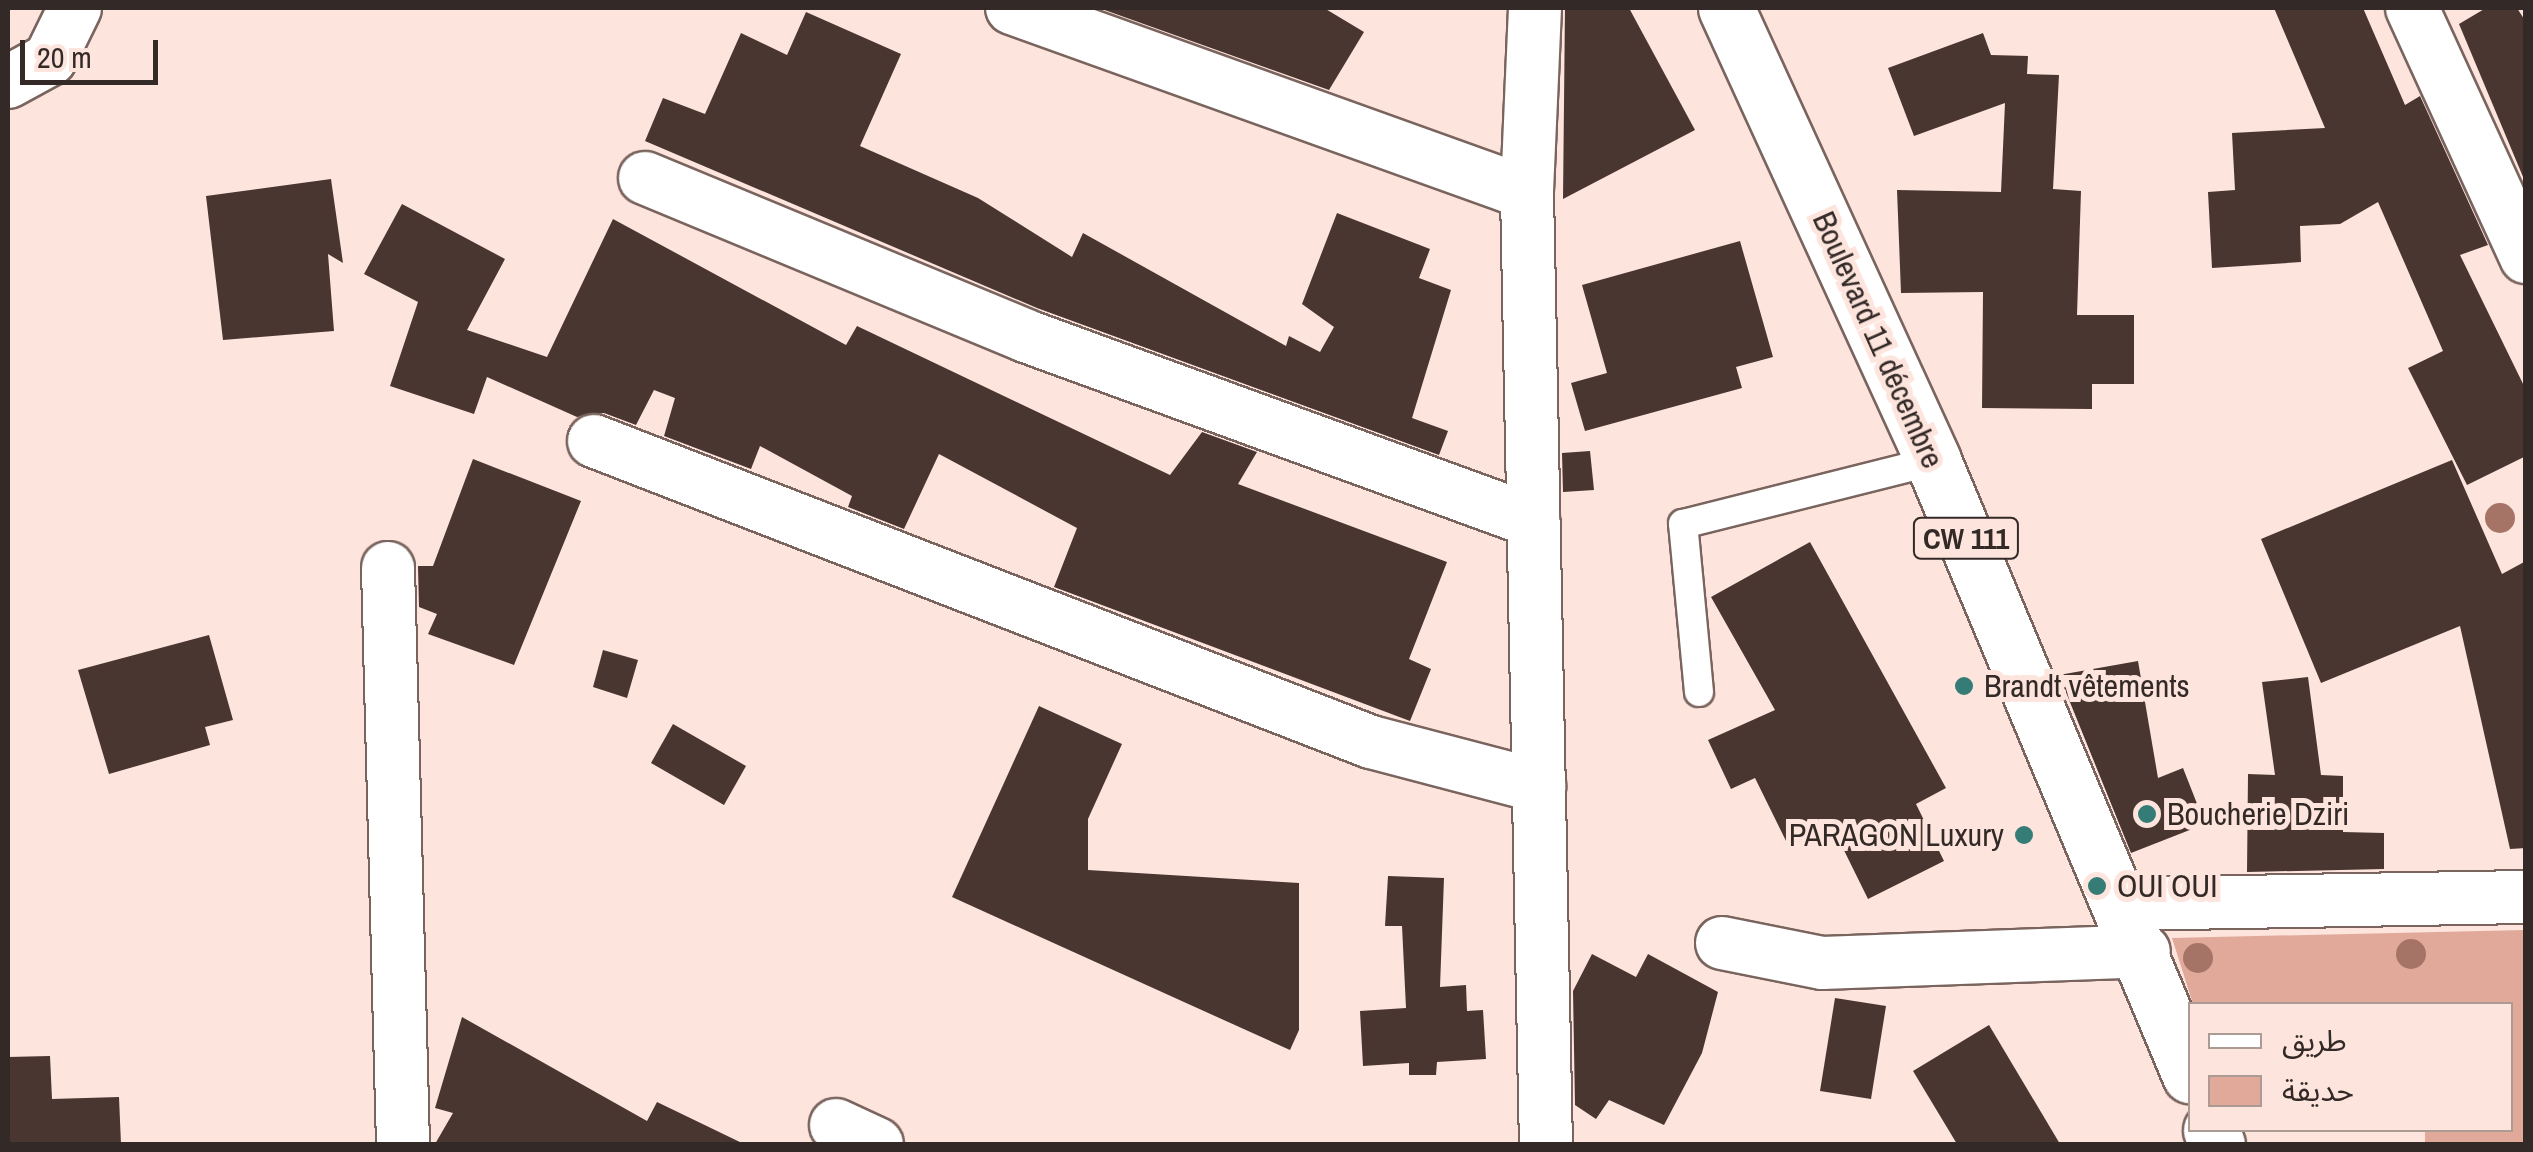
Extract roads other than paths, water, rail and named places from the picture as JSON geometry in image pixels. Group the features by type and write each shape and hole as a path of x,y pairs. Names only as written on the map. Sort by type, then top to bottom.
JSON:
{"main road":[{"name":"Boulevard 11 décembre","path":"1726,8 1933,461 2134,927 2188,1070"}],"street":[{"path":"8,82 50,59 75,8"},
{"path":"1012,8 1526,193"},
{"path":"1535,8 1526,193 1546,1144"},
{"path":"2412,8 2526,257"},
{"path":"645,178 1026,336 1533,520"},
{"path":"594,441 1371,742 1538,786"},
{"path":"388,568 403,1144"},
{"path":"1722,944 1822,962 2134,927 2526,897"}],"lane":[{"path":"1698,692 1683,524 1933,461"}],"place":[{"name":"Brandt vêtements","path":"1964,686"},
{"name":"Boucherie Dziri","path":"2147,814"},
{"name":"PARAGON Luxury","path":"2024,835"},
{"name":"OUI OUI","path":"2097,886"}]}
